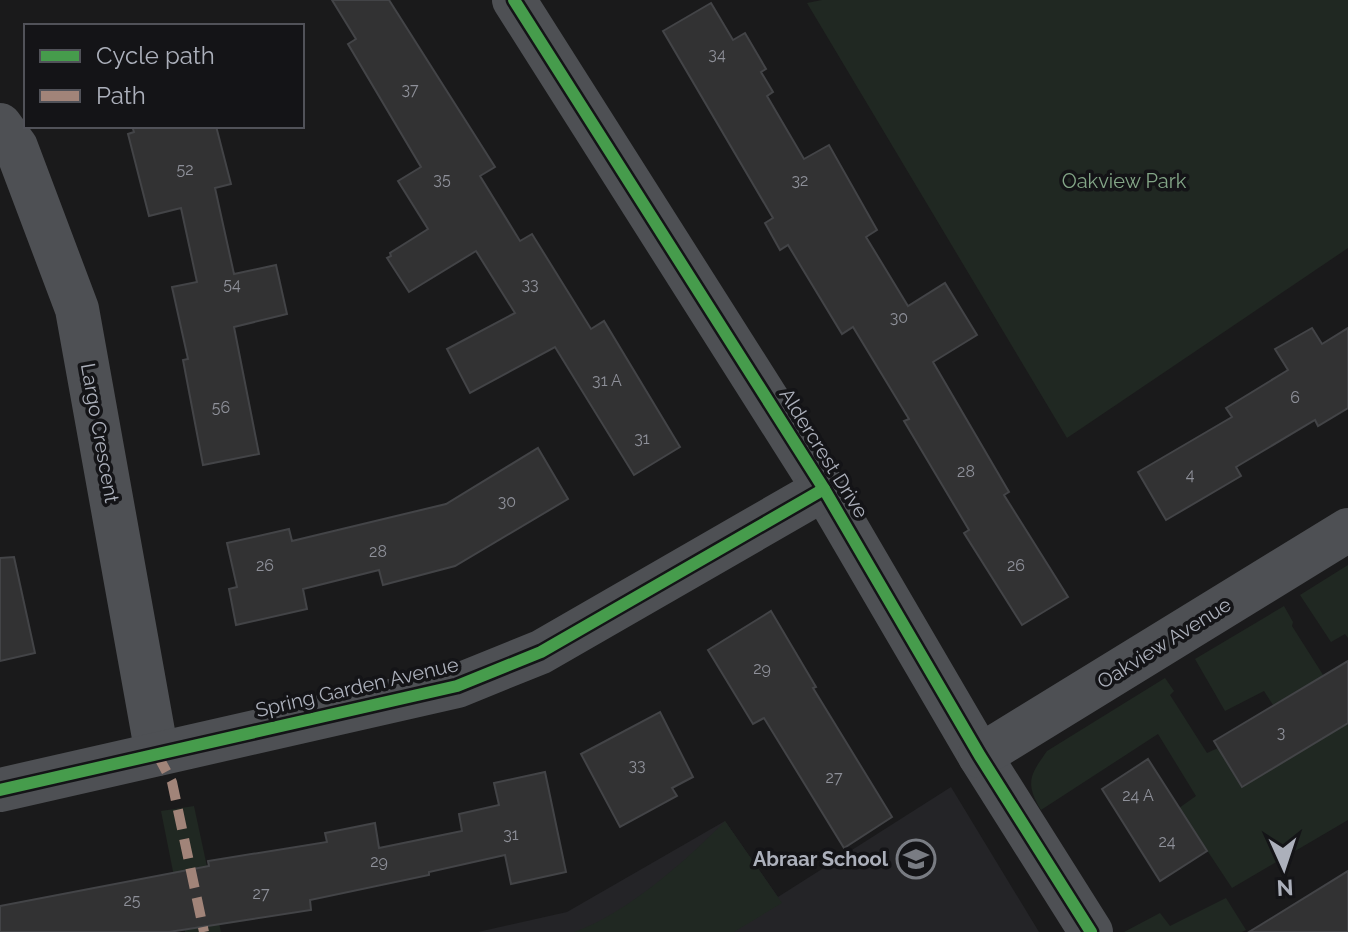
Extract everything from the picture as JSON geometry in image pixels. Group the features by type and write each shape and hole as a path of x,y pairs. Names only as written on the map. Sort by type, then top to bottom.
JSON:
{"street":[{"name":"Aldercrest Drive","path":"514,0 824,489 980,756 1091,932"},
{"name":"Largo Crescent","path":"0,125 16,147 77,309 157,754"},
{"name":"Spring Garden Avenue","path":"0,790 457,686 541,652 824,489"},
{"name":"Oakview Avenue","path":"980,756 1348,530"}],"shaded area":[{"name":"Abraar School","path":"951,787 1039,932 478,932 567,912 725,821 778,897"}],"green space":[{"name":"Oakview Park","path":"822,0 1348,0 1348,248 1067,438 807,3"},
{"path":"1348,565 1348,638 1345,634 1331,642 1300,595"},
{"path":"1284,606 1293,622 1292,626 1325,678 1348,688 1348,820 1232,888 1179,808 1196,796 1158,734 1041,810 1031,785 1037,766 1047,751 1165,678 1174,691 1170,695 1207,753 1218,748 1242,787 1339,728 1312,682 1273,705 1264,691 1225,711 1195,659"},
{"path":"194,806 221,932 185,932 161,811"},
{"path":"725,821 782,903 734,932 574,932 594,924 635,899 674,869"},
{"path":"1226,898 1246,930 1124,932 1160,913 1170,926"}],"building":[{"path":"332,0 389,0 495,167 480,176 520,241 532,234 591,329 604,321 680,447 634,475 555,347 470,393 447,349 515,313 476,251 409,292 387,258 428,229 398,181 421,167 348,44 356,39"},
{"path":"711,3 733,40 745,33 766,69 761,72 773,92 767,96 804,159 829,145 877,230 866,237 908,306 945,283 977,335 933,362 1009,492 1004,495 1068,597 1022,625 964,533 969,530 904,421 909,419 853,327 842,334 788,245 780,250 765,223 773,218 663,31"},
{"path":"133,128 217,128 231,184 215,188 234,274 276,265 287,314 234,327 259,454 203,465 183,360 188,359 172,287 197,282 181,208 149,216 128,134 134,132"},
{"path":"1312,328 1322,344 1348,328 1348,408 1318,426 1315,420 1236,467 1241,476 1166,520 1138,472 1232,417 1226,408 1288,370 1275,349"},
{"path":"538,448 568,499 455,566 383,585 379,570 303,589 307,609 236,625 229,589 237,587 227,543 289,529 292,541 446,504"},
{"path":"14,557 35,653 0,661 0,558"},
{"path":"771,611 816,687 813,688 892,817 844,848 764,718 753,724 708,650"},
{"path":"1348,661 1348,723 1242,787 1214,741"},
{"path":"660,712 693,777 672,788 677,796 620,827 581,754"},
{"path":"1148,759 1207,851 1160,881 1102,789"},
{"path":"545,772 566,872 511,884 505,855 310,900 311,910 169,932 0,932 0,906 209,866 208,861 327,842 325,833 375,823 379,848 462,831 459,814 499,805 494,783"},
{"path":"1348,871 1348,932 1249,932"}],"marked path":[{"path":"157,754 172,782 204,932"}],"cycle path":[{"path":"514,0 824,489 980,756 1091,932"},
{"path":"0,790 457,686 541,652 824,489"}],"place":[{"name":"Abraar School","path":"916,859"}]}
